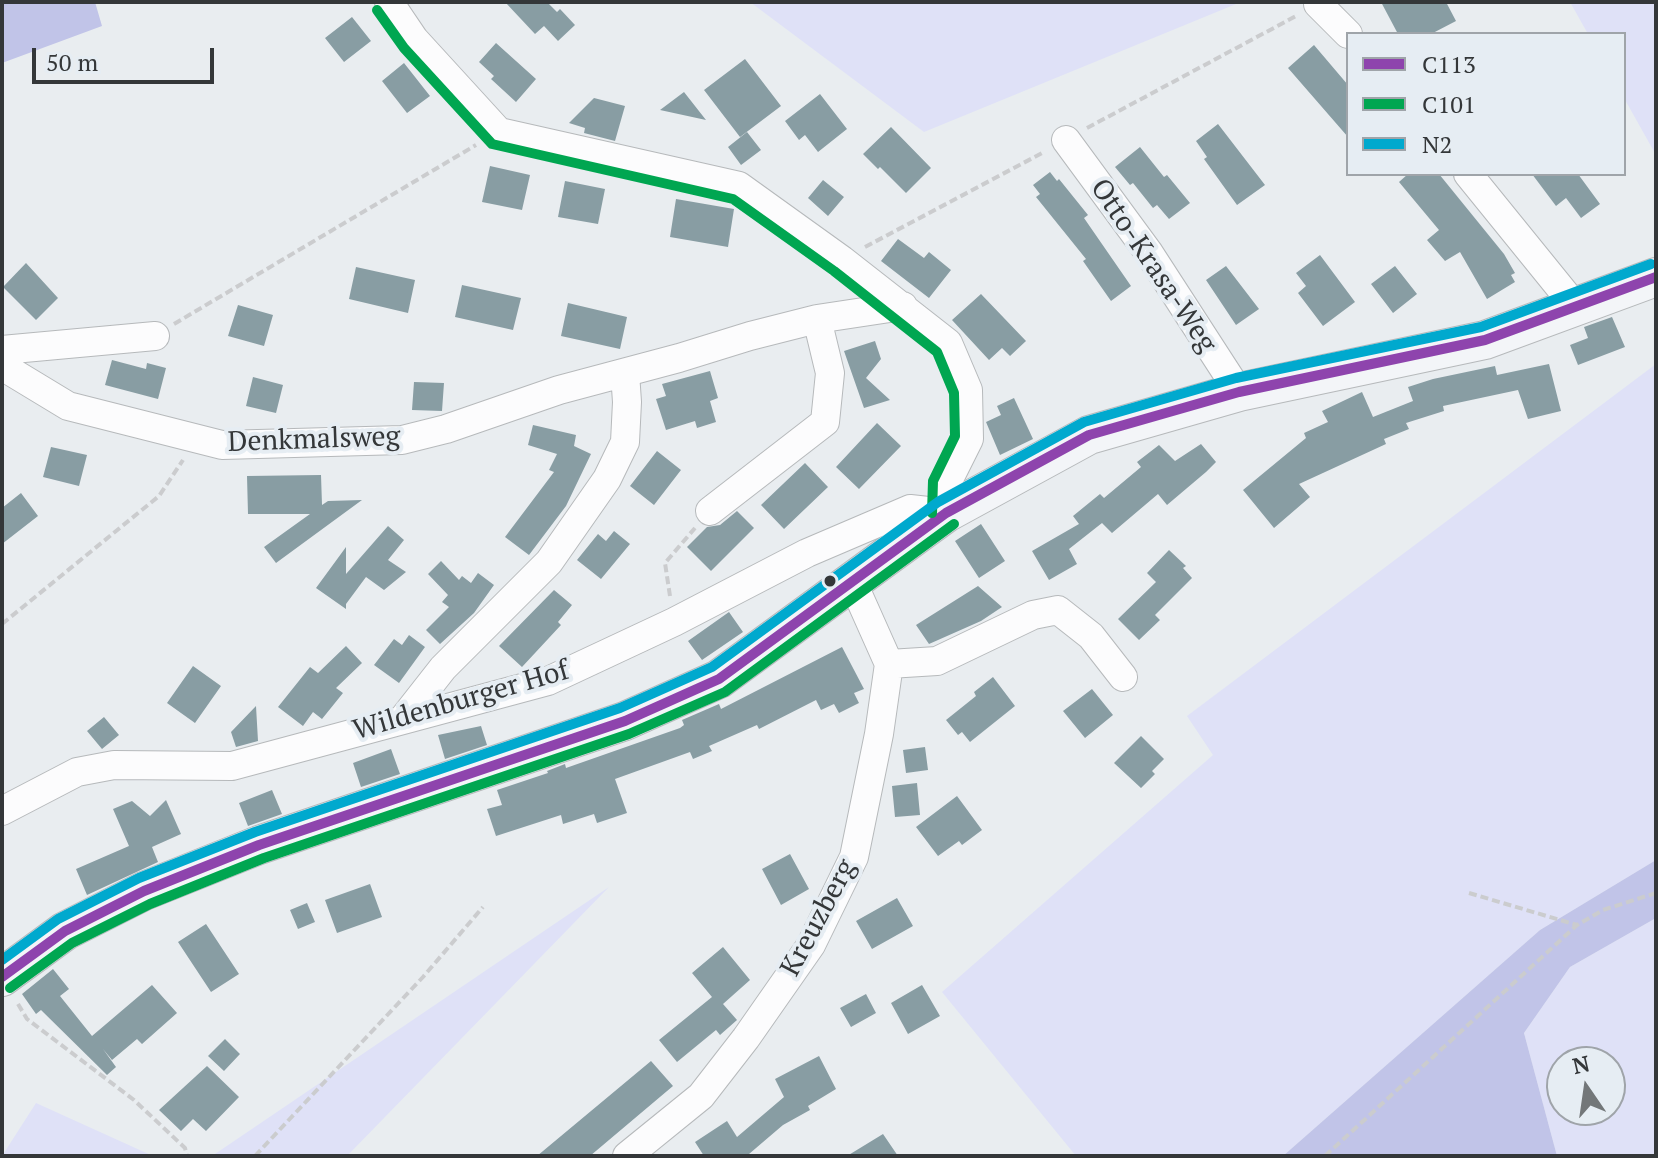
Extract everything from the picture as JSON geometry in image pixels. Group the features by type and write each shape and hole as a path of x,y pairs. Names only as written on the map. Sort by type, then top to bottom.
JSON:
{"main road":[{"path":"2,976 65,931 144,891 259,845 625,721 719,679 946,513 1089,435 1239,392 1485,340 1656,277"}],"street":[{"path":"389,2 414,39 499,132 739,186 842,260 948,343 968,390 969,439 946,485 946,513"},
{"path":"1318,4 1346,32"},
{"name":"Otto-Krasa-Weg","path":"1066,140 1149,253 1239,392"},
{"path":"1470,176 1575,306"},
{"name":"Denkmalsweg","path":"2,366 68,406 222,445 402,440 446,429 559,390 750,336 817,319 903,306"},
{"path":"710,511 825,422 830,373 817,319"},
{"path":"2,350 155,336"},
{"path":"403,719 443,668 549,562 607,479 625,442 625,373"},
{"name":"Wildenburger Hof","path":"2,811 77,772 114,765 232,766 548,681 674,622 807,553 910,509 946,513"},
{"path":"852,581 889,664 937,661 1033,615 1058,610 1091,636 1123,677"},
{"name":"Kreuzberg","path":"627,1156 701,1096 811,945 854,857 879,734 889,664"}],"path":[{"path":"842,260 1318,4"},
{"path":"155,336 499,132"},
{"path":"2,624 159,496 196,439"},
{"path":"674,622 665,563 710,511"},
{"path":"1469,893 1577,925"},
{"path":"1325,1156 1577,925 1603,910 1656,893"},
{"path":"255,1156 423,977 483,907"},
{"path":"2,976 27,1019 134,1100 185,1148 187,1156"}],"shaded area":[{"path":"2,2 95,2 102,26 2,63"},
{"path":"750,2 1241,2 924,132"},
{"path":"1570,2 1656,2 1656,155 1626,102 1626,32 1587,32"},
{"path":"1656,364 1656,860 1540,930 1283,1156 1076,1156 942,992 1213,755 1187,716"},
{"path":"1656,860 1656,918 1570,967 1524,1033 1546,1115 1546,1126 1549,1126 1557,1156 1283,1156 1540,930"},
{"path":"609,887 347,1156 212,1156"},
{"path":"1656,918 1656,1156 1557,1156 1549,1126 1626,1126 1626,1046 1546,1046 1546,1115 1524,1033 1570,967"},
{"path":"36,1103 153,1156 2,1156"}],"building":[{"path":"505,2 547,2 557,12 560,9 575,25 558,41 544,26 535,34"},
{"path":"1381,2 1446,2 1456,21 1435,32 1397,32"},
{"path":"352,17 371,41 344,62 325,38"},
{"path":"496,43 536,79 516,102 491,79 494,76 479,62"},
{"path":"1314,45 1346,83 1346,135 1288,68"},
{"path":"745,59 781,106 740,137 704,90"},
{"path":"404,63 430,96 407,113 382,81"},
{"path":"684,92 706,120 660,110"},
{"path":"820,94 847,129 818,152 805,135 799,140 785,121"},
{"path":"594,98 625,106 615,141 584,133 585,128 569,123"},
{"path":"1218,124 1265,185 1237,205 1204,159 1207,157 1196,141"},
{"path":"891,127 931,168 906,193 863,154"},
{"path":"747,132 761,150 741,165 728,147"},
{"path":"1140,147 1190,203 1169,219 1157,205 1153,208 1115,167"},
{"path":"490,166 530,175 522,210 482,202"},
{"path":"1050,172 1088,215 1084,218 1131,286 1111,301 1083,261 1086,259 1036,197 1040,194 1033,185"},
{"path":"1406,176 1441,176 1504,254 1515,273 1511,275 1515,282 1487,299 1460,252 1445,261 1427,240 1439,230 1399,182"},
{"path":"1534,176 1579,176 1600,204 1581,218 1566,198 1556,206"},
{"path":"823,180 844,197 828,216 808,198"},
{"path":"565,181 605,189 598,224 558,217"},
{"path":"676,199 734,209 728,247 670,237"},
{"path":"898,239 924,258 929,252 951,270 929,298 881,261"},
{"path":"1320,255 1355,302 1323,326 1298,293 1306,286 1296,273"},
{"path":"26,263 58,298 36,320 3,287"},
{"path":"1226,266 1259,309 1236,325 1206,280"},
{"path":"1395,266 1417,294 1393,313 1371,284"},
{"path":"356,267 415,280 408,313 349,299"},
{"path":"462,285 521,298 513,330 455,317"},
{"path":"981,294 1026,341 1010,356 1002,348 989,360 952,320"},
{"path":"568,303 627,317 620,349 561,336"},
{"path":"238,305 273,315 264,346 228,336"},
{"path":"1612,317 1625,347 1578,365 1570,345 1588,338 1584,327"},
{"path":"875,341 881,359 866,378 890,400 864,408 844,351"},
{"path":"112,360 146,369 147,363 166,368 158,399 105,385"},
{"path":"1549,364 1561,411 1528,419 1518,390 1443,406 1444,411 1406,423 1409,429 1384,439 1386,444 1299,484 1310,497 1274,528 1243,490 1306,438 1304,433 1328,422 1322,411 1362,392 1373,417 1413,401 1408,387 1433,379 1495,366 1497,375"},
{"path":"710,371 718,398 710,401 716,422 697,428 695,421 666,430 656,399 666,396 662,384"},
{"path":"253,377 283,385 276,413 246,406"},
{"path":"414,382 444,383 442,411 412,410"},
{"path":"1014,398 1033,439 1000,455 986,422 1001,415 997,406"},
{"path":"877,423 901,446 859,489 836,467"},
{"path":"533,425 576,435 574,446 591,454 566,506 529,555 505,537 554,472 549,470 557,454 528,445"},
{"path":"1201,444 1216,462 1206,472 1167,505 1158,494 1112,533 1102,523 1069,549 1077,564 1049,580 1032,551 1079,524 1073,516 1100,494 1104,498 1141,467 1137,462 1159,445 1175,461"},
{"path":"51,447 87,455 79,486 43,477"},
{"path":"657,451 681,470 654,505 630,486"},
{"path":"805,463 828,487 784,529 761,505"},
{"path":"321,475 322,505 328,501 362,500 276,563 264,547 310,514 248,514 247,476"},
{"path":"21,493 38,516 2,544 2,508"},
{"path":"737,511 754,528 711,571 687,547 707,527 720,525"},
{"path":"981,524 1005,561 979,578 955,541"},
{"path":"388,526 404,540 388,560 406,572 384,590 366,577 346,604 346,609 316,588 346,547 346,574"},
{"path":"614,531 630,544 601,579 577,560 598,534 606,541"},
{"path":"1169,550 1186,566 1183,568 1192,578 1155,615 1160,620 1139,640 1118,619 1156,582 1147,573"},
{"path":"441,561 459,580 462,576 471,583 478,573 494,585 474,613 440,644 426,630 449,607 442,602 448,595 428,574"},
{"path":"978,586 1002,607 981,621 929,644 916,625"},
{"path":"554,590 572,605 558,622 561,625 522,667 499,646"},
{"path":"729,612 743,632 702,660 688,641"},
{"path":"409,635 425,647 399,683 374,665 394,639 402,645"},
{"path":"346,646 362,663 336,688 343,693 322,719 313,712 303,726 278,707 310,667 318,673"},
{"path":"842,647 864,689 854,693 859,703 839,713 834,704 821,710 816,700 759,729 757,725 709,746 712,751 693,759 690,752 615,779 627,813 597,823 594,814 563,824 561,815 496,836 487,809 502,805 497,790 565,764 566,768 680,728 684,725 682,720 719,704 721,709"},
{"path":"193,666 221,686 195,723 167,703"},
{"path":"993,677 1015,706 970,742 962,732 958,735 946,720 976,696 974,692"},
{"path":"1092,689 1113,715 1085,738 1063,711"},
{"path":"256,706 258,741 236,747 231,732"},
{"path":"104,717 119,735 102,749 87,731"},
{"path":"481,726 487,745 445,759 438,735"},
{"path":"1141,736 1164,759 1141,788 1114,763"},
{"path":"925,747 928,770 906,773 903,750"},
{"path":"391,749 400,774 361,787 353,763"},
{"path":"917,783 920,815 895,817 892,786"},
{"path":"272,790 282,814 248,826 239,803"},
{"path":"957,796 982,830 962,845 959,841 938,856 916,827"},
{"path":"166,800 181,834 152,847 158,862 87,895 76,869 129,846 113,809 132,801 150,816"},
{"path":"790,854 809,889 781,905 762,869"},
{"path":"370,884 382,917 337,933 325,900"},
{"path":"897,898 913,926 872,949 856,921"},
{"path":"307,903 315,922 298,929 290,910"},
{"path":"206,924 239,974 211,992 178,942"},
{"path":"723,947 750,980 723,1004 737,1020 720,1035 716,1030 677,1062 659,1040 712,997 692,973"},
{"path":"53,969 69,989 60,996 92,1036 152,985 177,1013 142,1044 137,1039 112,1060 103,1049 116,1067 107,1075 41,1010 36,1014 22,994"},
{"path":"922,985 940,1016 908,1034 891,1003"},
{"path":"866,994 876,1013 851,1027 840,1008"},
{"path":"225,1039 240,1054 224,1071 208,1056"},
{"path":"819,1056 836,1089 808,1106 810,1110 783,1125 749,1154 751,1156 704,1156 695,1142 727,1121 737,1137 784,1097 775,1079"},
{"path":"651,1061 673,1086 590,1156 537,1156"},
{"path":"207,1066 239,1097 206,1131 193,1119 181,1131 159,1110"},
{"path":"883,1134 898,1156 847,1156"}],"transit line":[{"name":"C101","path":"377,10 404,48 492,144 733,199 834,271 937,352 954,393 955,436 933,481 932,513"},
{"name":"N2","path":"2,960 58,919 139,878 255,832 620,708 712,667 938,502 1084,422 1236,378 1481,327 1651,264"},
{"name":"C113","path":"2,977 65,931 144,891 259,845 625,721 719,679 946,513 1089,435 1239,392 1485,340 1656,277"},
{"name":"C101","path":"10,988 72,943 150,904 264,858 629,734 725,692 954,524"}]}
